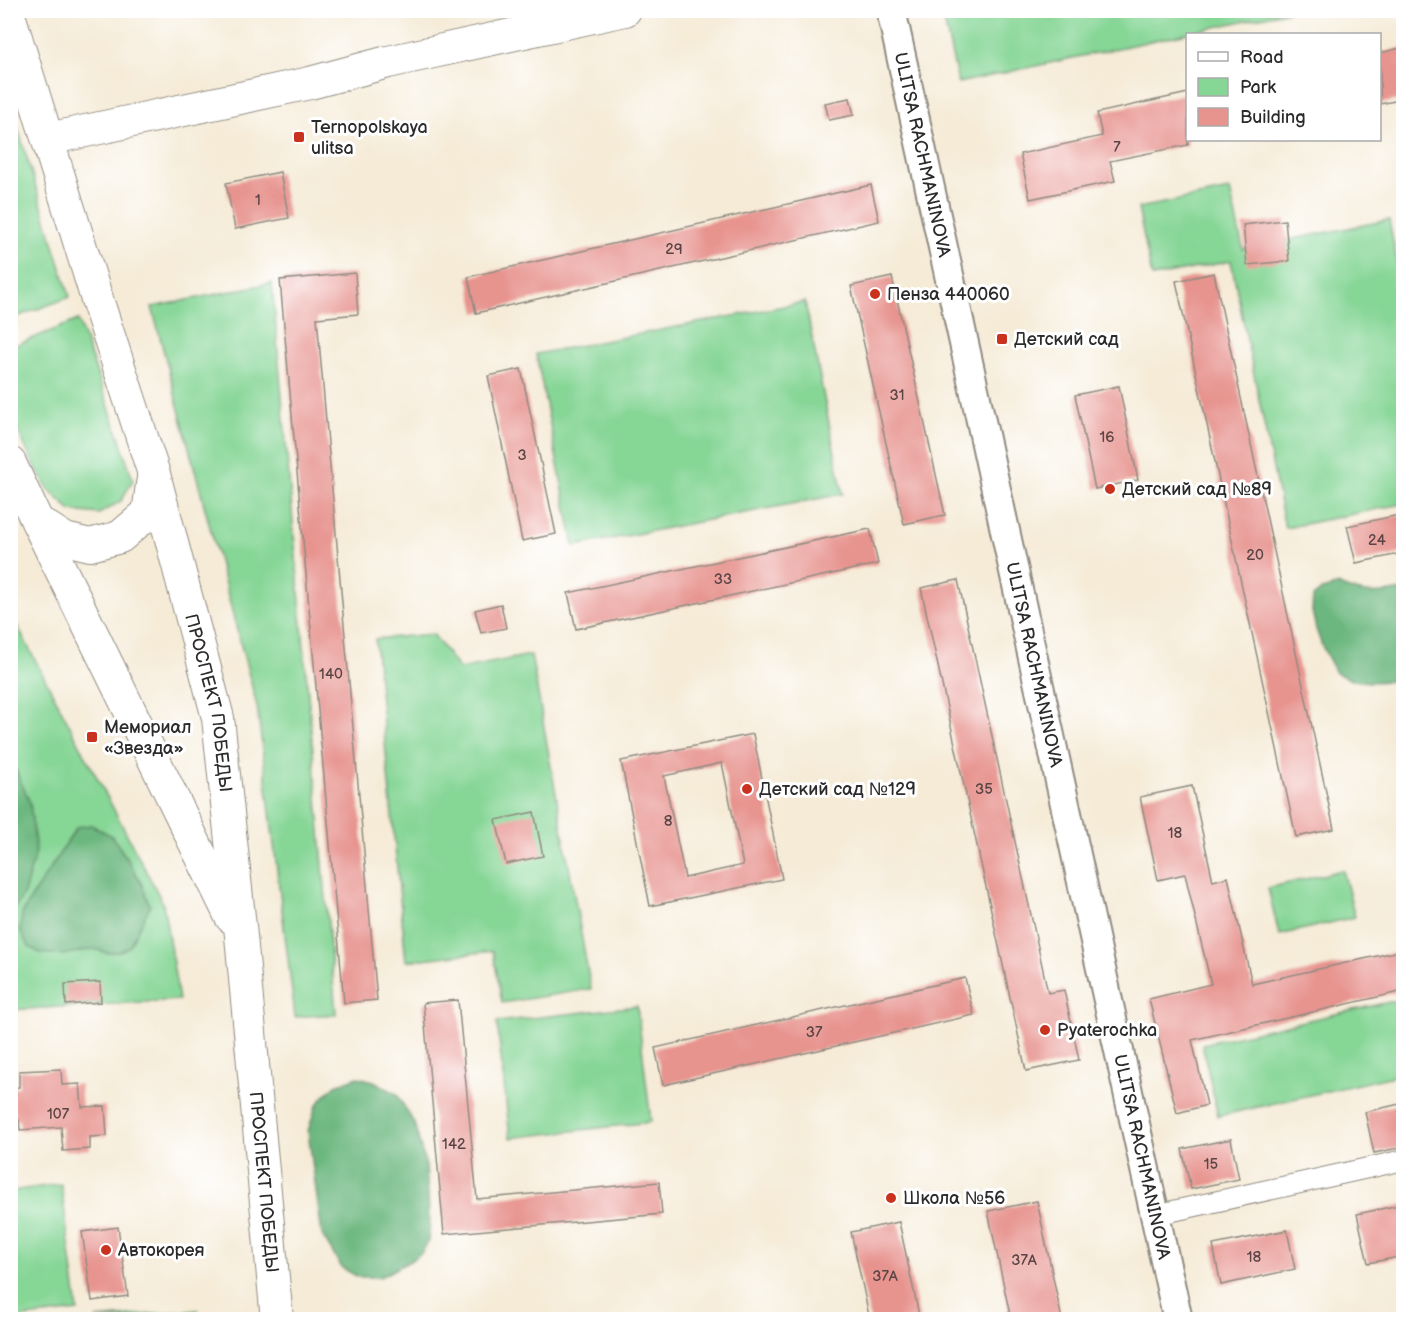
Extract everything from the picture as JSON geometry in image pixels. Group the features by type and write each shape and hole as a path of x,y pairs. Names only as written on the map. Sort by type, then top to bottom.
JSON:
{"main road":[{"path":"48,139 625,10"},
{"name":"ULITSA RACHMANINOVA","path":"891,10 1178,1320"},
{"name":"ПРОСПЕКТ ПОБЕДЫ","path":"10,18 154,474 218,718 241,936 276,1320"},
{"name":"ПРОСПЕКТ ПОБЕДЫ","path":"10,463 241,936"},
{"path":"37,521 65,539 90,545 120,537 148,513 154,474"}],"street":[{"path":"1155,1215 1404,1160"}],"green space":[{"path":"942,10 1289,11 1186,33 958,83"},
{"path":"10,103 70,297 11,319 10,319"},
{"path":"1230,190 1243,249 1389,220 1403,293 1403,504 1285,528 1231,261 1152,277 1138,208"},
{"path":"272,283 336,1014 295,1017 257,706 152,307"},
{"path":"805,302 843,494 574,546 536,354"},
{"path":"78,320 133,480 121,501 99,514 71,511 48,489 11,416 11,347"},
{"path":"1339,585 1371,594 1403,590 1403,689 1390,681 1352,680 1336,673 1322,646 1312,611 1313,597 1322,590"},
{"path":"10,612 163,903 179,1000 11,1010"},
{"path":"433,634 459,669 531,655 591,989 502,1003 493,951 406,961 375,639"},
{"path":"15,768 30,803 36,852 24,893 11,916 10,770"},
{"path":"91,825 112,836 142,885 150,906 129,947 118,952 107,953 94,949 62,955 40,953 29,947 20,931 22,914 77,827"},
{"path":"1343,870 1355,917 1279,935 1268,888"},
{"path":"1403,999 1403,1074 1218,1116 1202,1044"},
{"path":"637,1006 651,1122 510,1138 497,1022"},
{"path":"358,1077 374,1081 397,1094 414,1123 426,1166 430,1224 428,1242 422,1252 410,1261 380,1277 358,1277 342,1268 322,1235 308,1131 316,1106 325,1095 336,1085"},
{"path":"61,1184 78,1311 11,1319 11,1191"},
{"path":"198,1310 199,1319 96,1319"}],"building":[{"path":"1404,47 1404,99 1381,104 1381,53"},
{"path":"1186,93 1186,141 1188,145 1110,161 1115,181 1030,199 1020,154 1102,136 1097,113"},
{"path":"850,98 854,115 829,120 825,103"},
{"path":"280,172 289,218 235,229 226,183"},
{"path":"871,185 879,221 476,313 468,277"},
{"path":"1285,220 1289,261 1247,265 1243,225"},
{"path":"355,273 358,314 317,318 377,1000 344,1003 280,280"},
{"path":"1214,273 1334,829 1296,837 1176,281"},
{"path":"892,277 945,515 904,524 851,286"},
{"path":"521,369 556,534 522,541 488,376"},
{"path":"1119,386 1138,480 1095,489 1075,395"},
{"path":"1404,514 1404,553 1356,563 1347,526"},
{"path":"870,529 878,564 576,629 568,593"},
{"path":"958,580 1048,993 1064,990 1079,1060 1026,1071 921,588"},
{"path":"501,604 506,628 481,633 475,610"},
{"path":"753,734 782,879 650,906 621,761","holes":["722,763 743,865 685,878 664,776"]},
{"path":"1192,786 1213,881 1228,877 1252,984 1404,950 1404,991 1192,1040 1207,1105 1177,1113 1149,999 1211,984 1185,874 1158,880 1140,797"},
{"path":"534,812 543,856 506,864 496,820"},
{"path":"965,978 974,1015 663,1085 655,1048"},
{"path":"100,982 101,1002 66,1005 65,984"},
{"path":"458,1000 477,1199 659,1182 662,1214 444,1234 423,1003"},
{"path":"61,1069 62,1085 80,1084 82,1107 105,1106 107,1136 90,1137 90,1149 63,1151 61,1127 20,1130 19,1120 10,1121 10,1088 19,1087 19,1071"},
{"path":"1404,1103 1404,1147 1374,1153 1365,1112"},
{"path":"1231,1139 1239,1179 1191,1189 1182,1149"},
{"path":"1037,1201 1062,1320 1011,1320 988,1211"},
{"path":"1404,1204 1404,1256 1368,1263 1357,1214"},
{"path":"899,1222 920,1320 870,1320 851,1232"},
{"path":"118,1227 128,1296 92,1301 82,1232"},
{"path":"1287,1230 1295,1269 1221,1285 1213,1245"}],"place":[{"name":"Ternopolskaya ulitsa","path":"299,137"},
{"name":"Пенза 440060","path":"875,294"},
{"name":"Детский сад","path":"1002,339"},
{"name":"Детский сад №89","path":"1110,489"},
{"name":"Мемориал «Звезда»","path":"92,737"},
{"name":"Детский сад №129","path":"747,789"},
{"name":"Pyaterochka","path":"1045,1030"},
{"name":"Школа №56","path":"891,1198"},
{"name":"Автокорея","path":"106,1250"}]}
